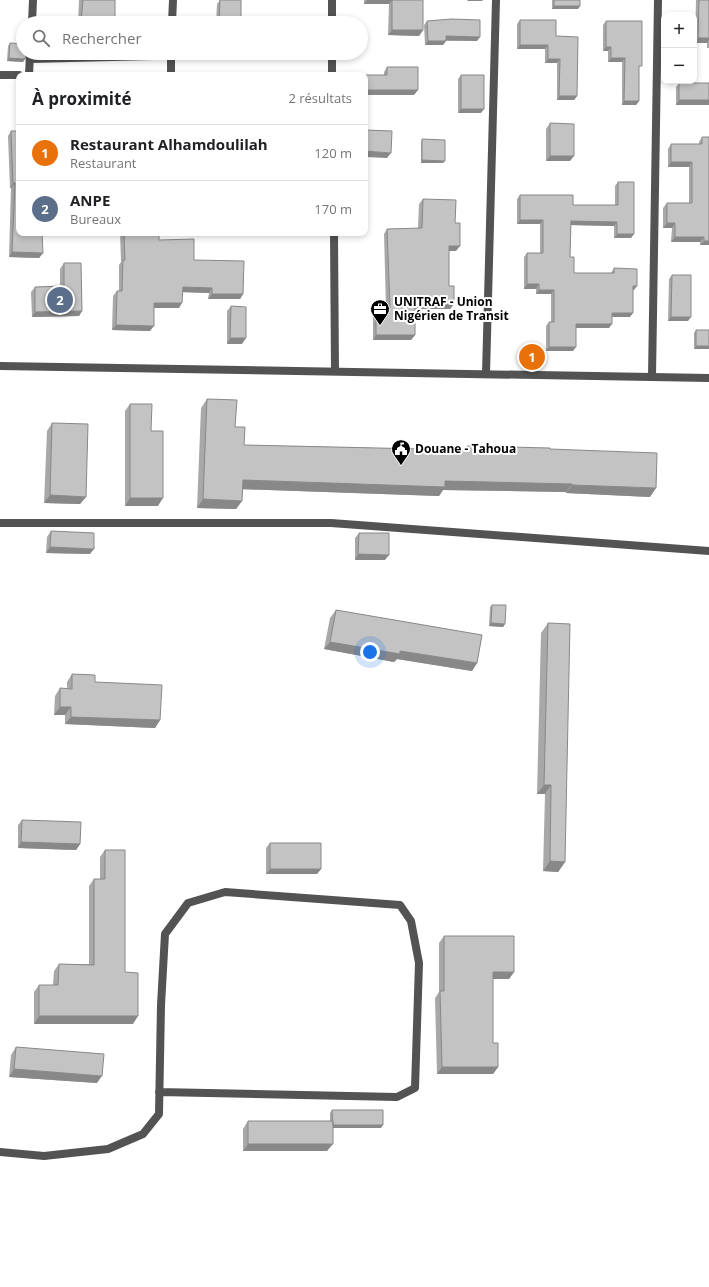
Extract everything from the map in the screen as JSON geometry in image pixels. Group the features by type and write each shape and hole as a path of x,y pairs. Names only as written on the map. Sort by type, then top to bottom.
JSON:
{"street":[{"path":"32,16 33,0"},
{"path":"172,16 173,0"},
{"path":"332,0 332,16"},
{"path":"486,374 496,0"},
{"path":"652,377 658,0"},
{"path":"29,72 30,60"},
{"path":"171,60 171,72"},
{"path":"332,60 332,72"},
{"path":"0,75 16,75"},
{"path":"334,236 335,371"},
{"path":"0,366 709,378"},
{"path":"0,523 331,523 709,551"},
{"path":"0,1152 44,1156 108,1149 143,1134 159,1114 159,1092 161,1005 165,934 188,903 225,892 400,905 411,921 419,963 415,1088 397,1097 159,1092"}],"building":[{"path":"83,0 115,0 115,16 82,16"},
{"path":"220,0 241,0 241,16 219,16"},
{"path":"392,0 423,0 423,30 392,30"},
{"path":"554,0 580,0 580,6 554,6"},
{"path":"699,0 709,0 709,38 698,38"},
{"path":"451,19 480,20 480,37 446,36 446,41 428,41 427,21"},
{"path":"520,20 556,20 556,36 578,37 577,96 559,96 560,59 548,59 548,45 520,45"},
{"path":"606,21 642,21 642,66 639,66 639,101 624,101 625,58 611,58 611,47 606,47"},
{"path":"10,43 16,43 16,58 9,58"},
{"path":"387,67 418,67 418,90 368,90 368,75 387,75"},
{"path":"461,75 484,75 484,109 461,109"},
{"path":"709,83 709,100 679,100 679,84"},
{"path":"550,123 574,124 574,156 550,156"},
{"path":"368,130 392,131 391,153 368,151"},
{"path":"11,131 16,131 16,236 42,236 43,253 12,252 15,183 13,183"},
{"path":"702,137 709,137 709,241 704,241 704,237 675,237 675,223 667,223 667,203 692,203 692,162 671,162 671,144 702,144"},
{"path":"422,139 445,140 445,161 422,160"},
{"path":"618,182 634,182 634,234 617,234 617,222 571,221 570,257 574,257 574,273 614,273 614,268 637,269 637,286 633,286 633,313 612,313 612,324 576,324 576,347 549,347 549,322 554,322 554,290 539,290 539,284 527,284 527,253 543,253 543,220 520,220 520,195 573,195 573,205 618,205"},
{"path":"423,199 456,200 455,223 460,223 460,246 449,246 449,286 454,286 454,304 415,304 415,335 376,335 376,308 390,308 387,229 422,228"},
{"path":"124,236 159,236 159,240 194,239 194,260 244,261 243,294 212,294 212,288 183,287 182,303 154,303 154,326 116,325 117,291 122,291 123,260 125,260"},
{"path":"64,263 81,263 82,311 35,312 35,287 64,286"},
{"path":"672,275 691,275 691,317 671,317"},
{"path":"231,306 246,307 246,338 230,338"},
{"path":"696,330 709,330 709,346 696,346"},
{"path":"207,399 237,400 235,427 245,427 244,445 467,450 467,446 657,453 656,488 572,484 445,481 445,487 243,480 242,501 203,499"},
{"path":"130,404 152,404 151,431 163,431 163,498 130,498"},
{"path":"52,423 88,424 86,497 50,495"},
{"path":"51,531 94,533 94,549 50,547"},
{"path":"359,533 389,533 389,555 358,554"},
{"path":"492,605 506,605 505,624 491,623"},
{"path":"336,610 482,635 477,663 400,651 400,654 330,642"},
{"path":"548,623 570,624 565,862 550,861 551,785 544,785"},
{"path":"72,674 95,675 95,682 162,685 160,720 71,717 71,707 60,707 60,688 72,689"},
{"path":"22,820 81,822 80,844 21,842"},
{"path":"270,843 321,843 321,869 270,869"},
{"path":"105,850 125,850 125,972 138,973 138,1016 39,1016 39,985 58,985 59,964 94,965 94,879 105,879"},
{"path":"444,936 514,936 514,972 493,972 493,1043 498,1043 498,1067 442,1067 440,991 444,991"},
{"path":"16,1047 104,1054 102,1076 14,1069"},
{"path":"332,1110 383,1110 383,1125 333,1125"},
{"path":"248,1121 333,1121 333,1144 248,1144"}],"place":[{"name":"ANPE","path":"60,300"},
{"name":"UNITRAF - Union Nigérien de Transit","path":"380,326"},
{"name":"Restaurant Alhamdoulilah","path":"532,357"},
{"name":"Douane - Tahoua","path":"401,466"}]}
